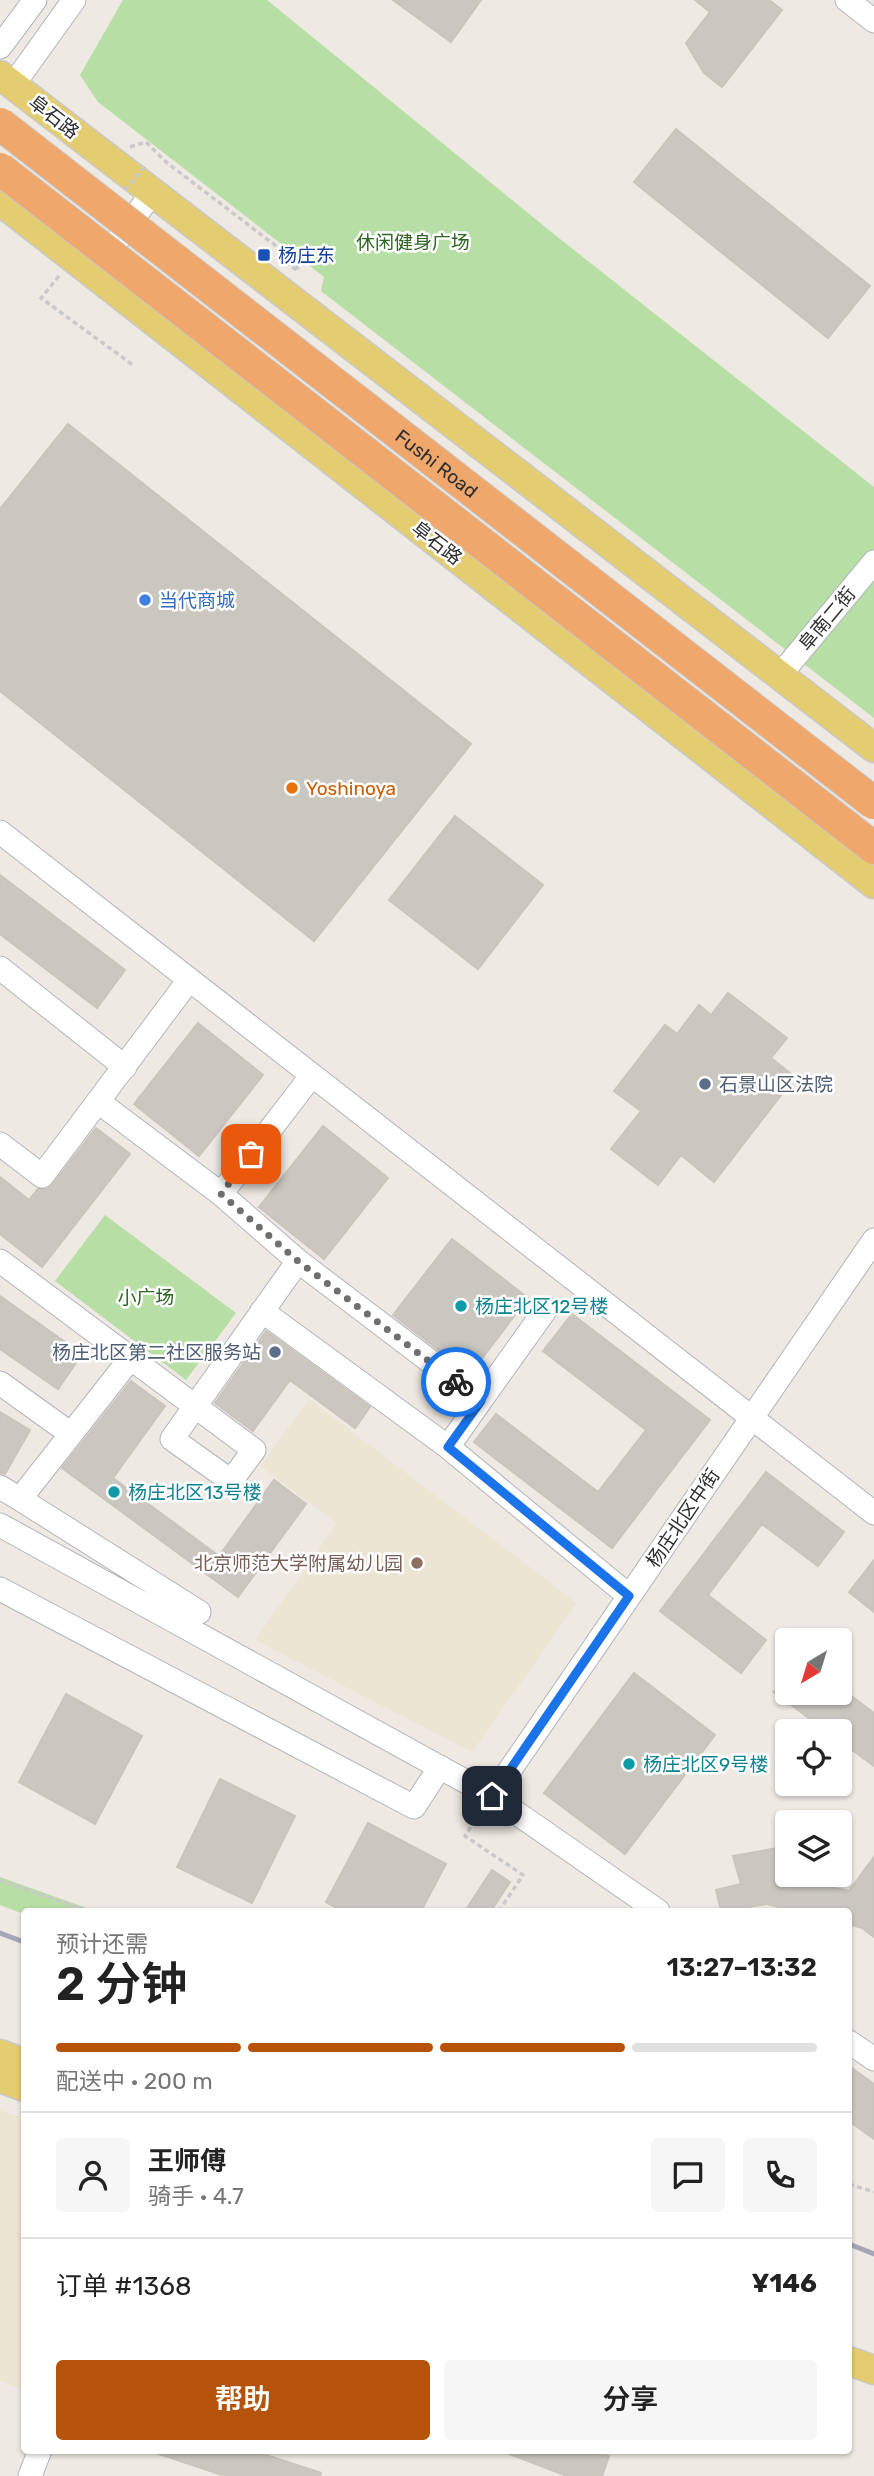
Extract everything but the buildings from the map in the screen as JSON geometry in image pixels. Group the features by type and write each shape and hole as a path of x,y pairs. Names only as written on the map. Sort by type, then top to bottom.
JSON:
{"highway":[{"name":"Fushi Road","path":"0,124 874,803"},
{"name":"Fushi Road","path":"0,169 874,848"}],"main road":[{"name":"阜石路","path":"4,88 155,182 266,277 874,748"},
{"name":"阜石路","path":"0,201 874,884"},
{"path":"0,2054 21,2062"},
{"path":"0,2078 21,2086"},
{"path":"852,2362 874,2370"},
{"path":"852,2383 874,2391"}],"street":[{"path":"0,47 35,0"},
{"path":"4,88 74,0"},
{"path":"847,0 874,21"},
{"path":"93,273 155,182"},
{"name":"阜南二街","path":"780,675 874,562"},
{"path":"0,832 874,1513"},
{"path":"0,968 125,1067"},
{"path":"0,1144 42,1176 189,980"},
{"path":"221,1194 312,1075"},
{"path":"108,1109 221,1194 298,1261 481,1401"},
{"name":"杨庄北区中街","path":"492,1796 874,1241"},
{"path":"0,1261 194,1407 298,1261"},
{"path":"448,1447 546,1309"},
{"path":"262,1311 448,1447 629,1596"},
{"path":"20,1499 130,1359"},
{"path":"0,1382 71,1434"},
{"path":"0,1487 199,1612"},
{"path":"0,1525 492,1796 654,1908"},
{"path":"0,1589 414,1807 440,1767"},
{"path":"852,2044 874,2059"},
{"path":"30,2476 38,2454"}],"path":[{"path":"166,162 297,262 298,271 276,256"},
{"path":"147,164 155,182"},
{"path":"41,298 133,365"},
{"path":"492,1796 465,1836 523,1875 501,1908"},
{"path":"0,1880 79,1908"},
{"path":"852,2185 874,2192"}],"shaded area":[{"name":"北京师范大学附属幼儿园","path":"309,1399 577,1603 472,1752 255,1640 337,1523 260,1466"},
{"path":"0,2110 21,2118 21,2388 0,2381"}],"green space":[{"name":"休闲健身广场","path":"123,0 267,0 555,235 874,487 874,718 321,291 324,277 98,102 80,75"},
{"name":"小广场","path":"105,1215 236,1313 186,1380 55,1281"},
{"path":"0,1877 87,1908 21,1908 21,1913 0,1905"}],"railway":[{"path":"0,1933 21,1941"},
{"path":"852,2245 874,2254"}],"way so far":[{"path":"251,1154 221,1194 298,1261 456,1382"}],"place":[{"name":"杨庄东","path":"264,255"},
{"name":"当代商城","path":"145,600"},
{"name":"Yoshinoya","path":"292,788"},
{"name":"石景山区法院","path":"705,1084"},
{"name":"杨庄北区12号楼","path":"461,1306"},
{"name":"杨庄北区第二社区服务站","path":"275,1352"},
{"name":"杨庄北区13号楼","path":"114,1492"},
{"name":"北京师范大学附属幼儿园","path":"417,1563"},
{"name":"杨庄北区9号楼","path":"629,1764"}],"route":[{"path":"456,1382 481,1401 448,1447 629,1596 492,1796"}]}
